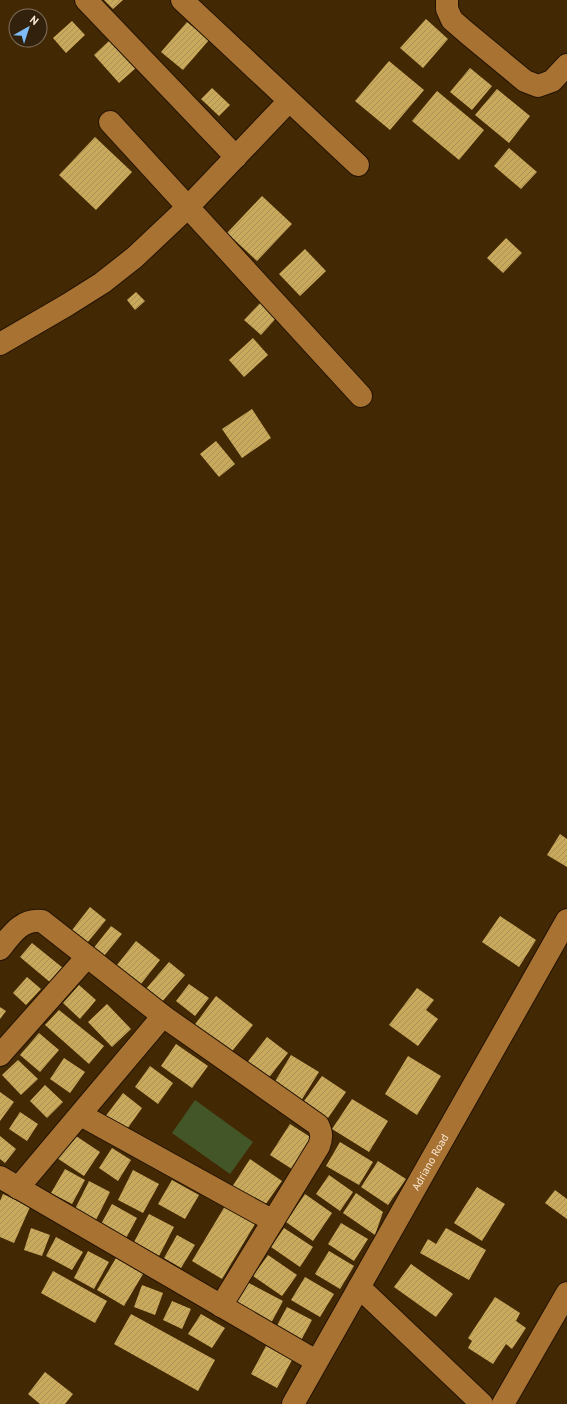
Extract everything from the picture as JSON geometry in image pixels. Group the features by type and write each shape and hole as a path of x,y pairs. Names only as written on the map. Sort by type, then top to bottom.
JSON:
{"street":[{"path":"86,0 236,157"},
{"path":"182,0 358,165"},
{"path":"447,0 447,9 452,20 525,81 538,86 552,81 567,66"},
{"path":"0,344 68,305 102,283 135,257 188,207 289,101"},
{"path":"110,122 361,396"},
{"path":"0,948 14,931 23,924 33,920 42,921 163,1016 318,1125 322,1138 319,1146 221,1306"},
{"name":"Adriano Road","path":"293,1404 567,920"},
{"path":"0,1055 87,957"},
{"path":"18,1188 163,1016"},
{"path":"81,1115 273,1221"},
{"path":"0,1177 316,1361"},
{"path":"359,1287 482,1404"},
{"path":"503,1404 567,1293"}],"green space":[{"path":"195,1100 253,1142 230,1174 172,1133"}],"building":[{"path":"104,0 123,0 113,9"},
{"path":"426,19 448,39 423,68 400,48"},
{"path":"72,21 85,35 66,53 53,38"},
{"path":"187,22 209,40 183,70 161,52"},
{"path":"111,39 137,67 119,83 94,55"},
{"path":"389,61 424,90 390,130 355,101"},
{"path":"470,68 492,86 472,110 450,92"},
{"path":"212,88 230,105 219,116 201,99"},
{"path":"497,89 530,116 509,143 475,115"},
{"path":"437,91 484,130 459,160 412,121"},
{"path":"95,137 132,172 96,210 59,175"},
{"path":"509,148 537,172 521,189 494,166"},
{"path":"262,196 292,224 257,261 227,233"},
{"path":"506,238 522,253 503,273 487,258"},
{"path":"305,249 326,271 300,296 279,274"},
{"path":"136,292 145,301 135,310 127,300"},
{"path":"262,301 278,316 261,335 244,320"},
{"path":"253,338 268,355 244,377 229,360"},
{"path":"252,409 271,438 242,458 222,429"},
{"path":"216,441 235,464 219,477 200,454"},
{"path":"560,834 567,839 567,867 547,855"},
{"path":"90,907 106,920 87,943 72,930"},
{"path":"500,916 536,940 519,967 482,942"},
{"path":"111,926 122,934 99,962 89,954"},
{"path":"136,941 160,960 137,989 113,970"},
{"path":"32,943 63,968 51,983 20,957"},
{"path":"169,962 185,975 161,1003 145,990"},
{"path":"27,977 41,989 26,1005 13,993"},
{"path":"189,984 209,998 195,1016 176,1001"},
{"path":"79,985 96,1000 80,1019 63,1003"},
{"path":"417,988 434,1000 426,1010 438,1019 418,1046 389,1025"},
{"path":"216,996 253,1025 229,1055 193,1027"},
{"path":"107,1004 131,1029 112,1047 88,1022"},
{"path":"0,1007 6,1011 0,1019"},
{"path":"59,1010 104,1046 89,1064 45,1025"},
{"path":"39,1033 59,1050 40,1072 20,1055"},
{"path":"267,1037 288,1053 267,1080 246,1064"},
{"path":"176,1044 208,1066 192,1088 161,1066"},
{"path":"291,1055 319,1072 299,1104 271,1088"},
{"path":"408,1056 441,1076 417,1115 385,1094"},
{"path":"64,1058 85,1072 70,1093 50,1079"},
{"path":"18,1060 38,1079 21,1095 2,1075"},
{"path":"150,1066 173,1083 158,1104 135,1087"},
{"path":"322,1076 346,1092 328,1118 304,1101"},
{"path":"45,1085 63,1102 47,1118 30,1101"},
{"path":"0,1092 14,1102 0,1121"},
{"path":"123,1093 142,1108 125,1132 105,1117"},
{"path":"352,1099 388,1121 369,1152 332,1129"},
{"path":"20,1112 38,1124 27,1141 9,1129"},
{"path":"290,1124 315,1140 295,1171 270,1155"},
{"path":"73,1134 100,1152 84,1176 57,1158"},
{"path":"0,1136 16,1149 5,1163 0,1159"},
{"path":"340,1142 373,1162 359,1185 326,1166"},
{"path":"112,1148 131,1160 118,1181 99,1168"},
{"path":"250,1159 282,1181 263,1208 232,1187"},
{"path":"378,1161 406,1179 388,1205 361,1187"},
{"path":"65,1169 85,1180 72,1204 51,1193"},
{"path":"133,1170 159,1184 143,1213 118,1200"},
{"path":"329,1175 353,1192 340,1211 316,1194"},
{"path":"172,1180 199,1195 185,1219 158,1204"},
{"path":"89,1181 110,1192 96,1220 75,1209"},
{"path":"477,1187 505,1204 482,1241 454,1223"},
{"path":"555,1190 567,1199 567,1219 545,1203"},
{"path":"356,1193 383,1212 375,1235 343,1213"},
{"path":"3,1194 30,1207 14,1243 0,1237 0,1201"},
{"path":"305,1194 332,1213 313,1241 286,1222"},
{"path":"112,1204 137,1218 125,1240 100,1226"},
{"path":"225,1206 255,1224 222,1279 192,1261"},
{"path":"149,1214 174,1227 159,1256 134,1242"},
{"path":"341,1223 368,1239 354,1261 328,1244"},
{"path":"31,1228 50,1235 42,1256 24,1250"},
{"path":"284,1228 313,1247 300,1267 271,1247"},
{"path":"446,1228 486,1250 469,1280 420,1253 428,1239 436,1244"},
{"path":"177,1235 195,1245 181,1268 164,1258"},
{"path":"56,1237 83,1252 72,1270 46,1256"},
{"path":"88,1251 109,1262 94,1289 74,1278"},
{"path":"329,1251 354,1266 340,1289 315,1274"},
{"path":"268,1255 297,1275 282,1296 253,1276"},
{"path":"116,1258 143,1274 124,1306 97,1290"},
{"path":"411,1264 453,1294 436,1317 394,1287"},
{"path":"53,1271 107,1301 95,1323 41,1293"},
{"path":"305,1277 334,1294 320,1317 291,1300"},
{"path":"247,1282 283,1301 270,1325 234,1306"},
{"path":"142,1285 163,1293 155,1315 134,1307"},
{"path":"495,1297 520,1313 516,1321 526,1328 512,1349 506,1344 493,1364 468,1348 472,1341 468,1338"},
{"path":"172,1301 191,1309 182,1329 163,1320"},
{"path":"287,1307 312,1320 299,1344 274,1331"},
{"path":"131,1314 215,1360 198,1391 114,1344"},
{"path":"201,1314 225,1328 212,1348 188,1334"},
{"path":"266,1346 292,1360 277,1388 251,1374"},
{"path":"45,1372 73,1394 65,1404 40,1404 28,1394"}]}
